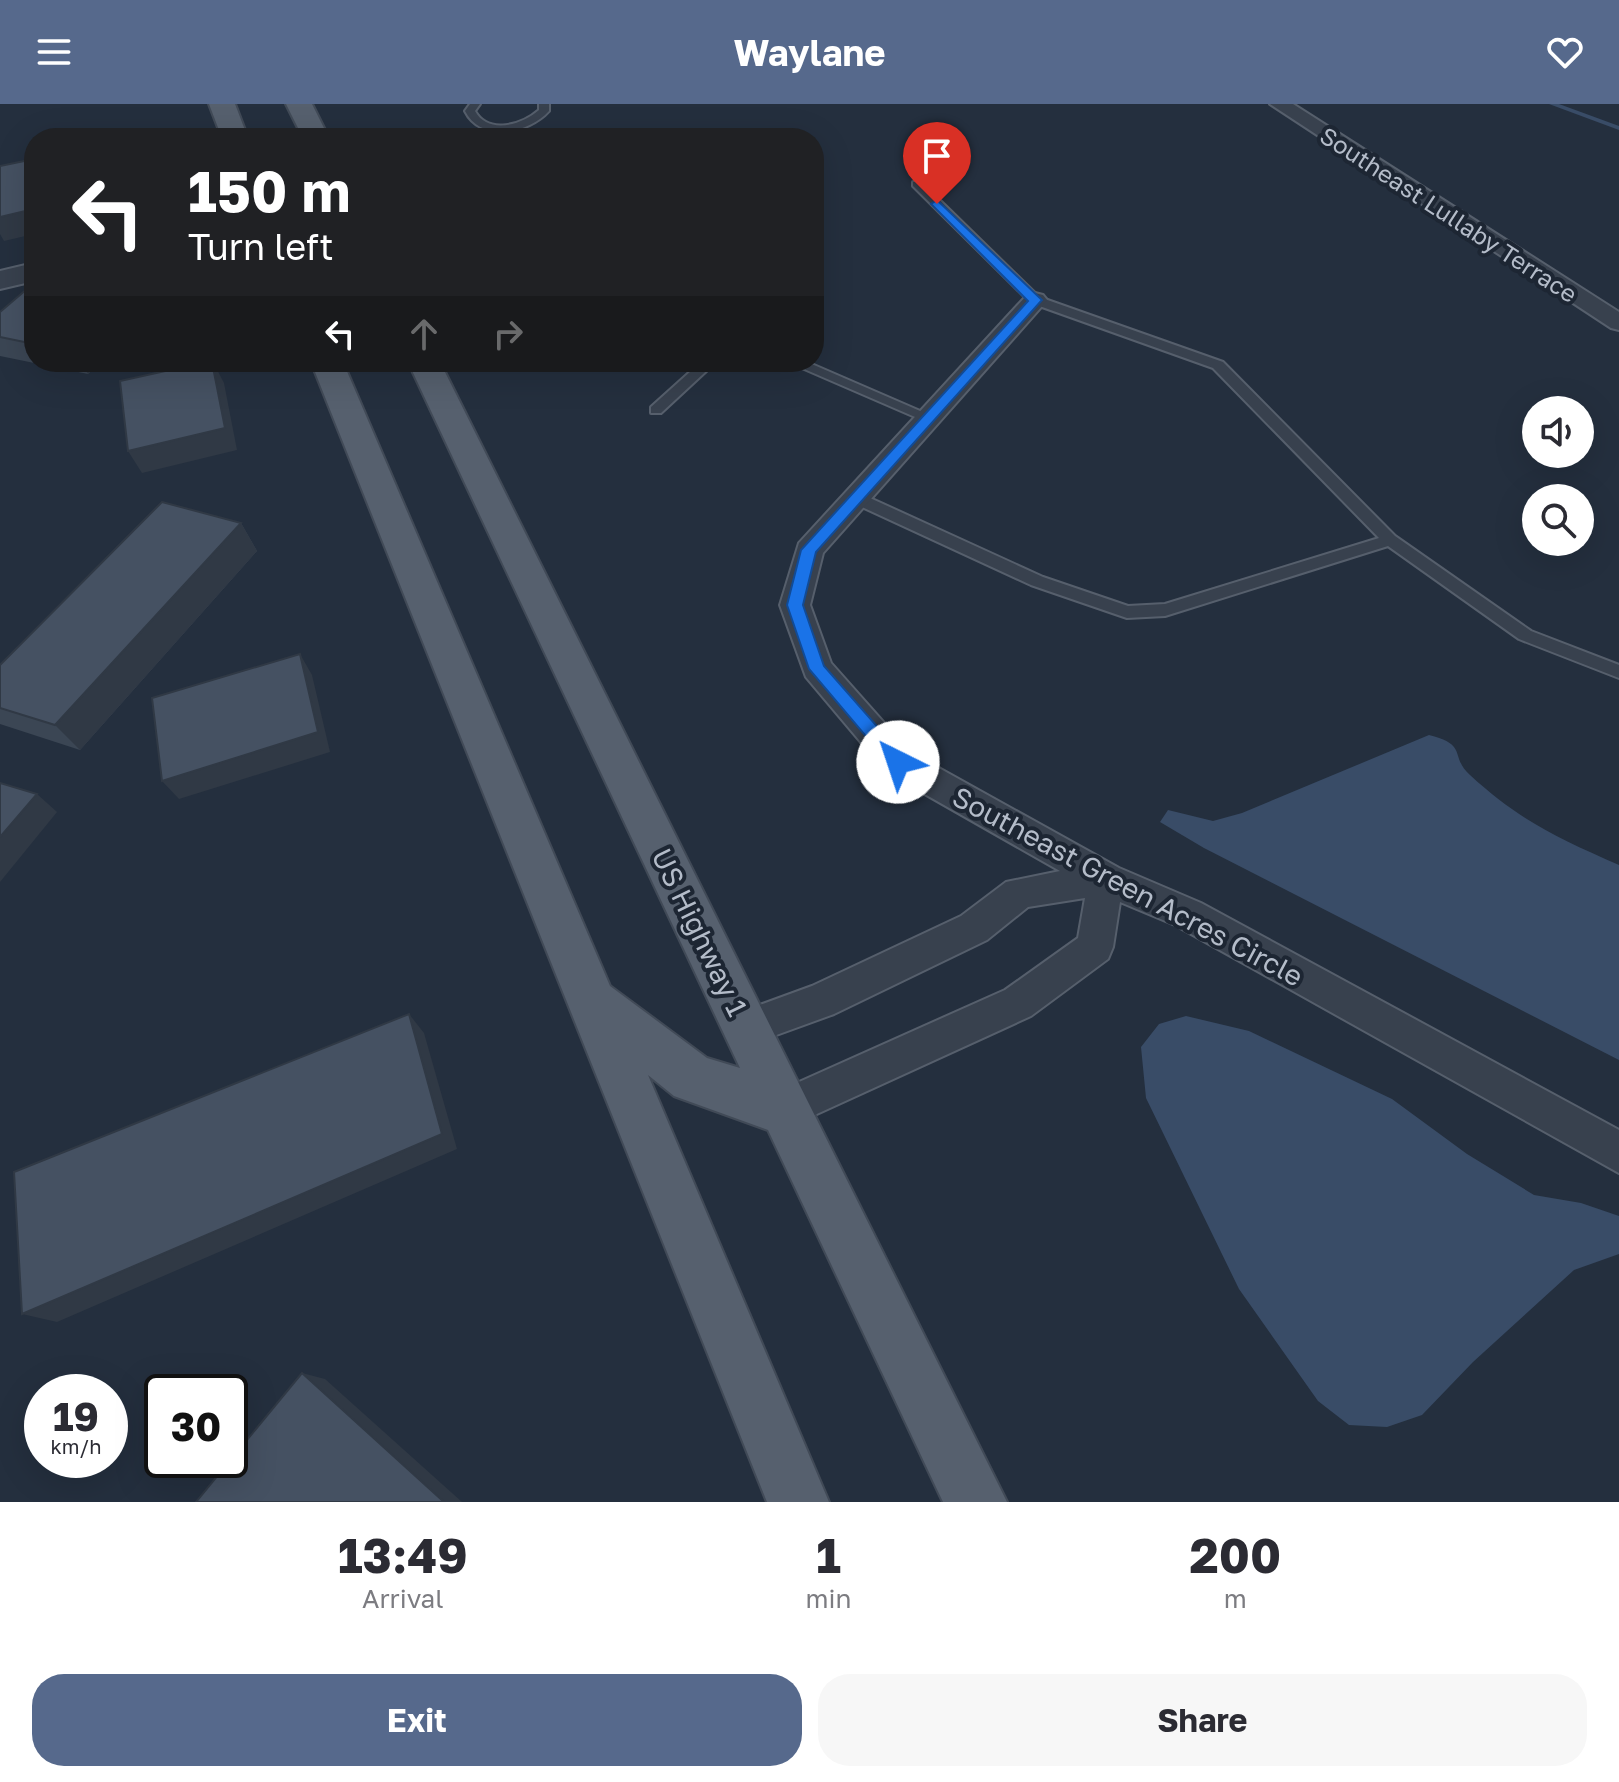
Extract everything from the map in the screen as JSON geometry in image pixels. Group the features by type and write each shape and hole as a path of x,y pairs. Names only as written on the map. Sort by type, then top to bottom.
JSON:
{"main road":[{"path":"222,104 231,128"},
{"path":"299,104 311,128"},
{"path":"331,372 798,1502"},
{"name":"US Highway 1","path":"429,372 976,1502"},
{"path":"591,1001 692,1078 784,1109"}],"street":[{"name":"Southeast Lullaby Terrace","path":"1280,104 1619,323"},
{"path":"0,280 24,274"},
{"name":"Southeast Green Acres Circle","path":"1035,300 809,550 795,605 817,669 898,762 1106,879 1188,914 1619,1152"},
{"path":"746,1028 821,1001 974,928 1019,893 1106,879 1095,947 1018,1003 784,1109"}],"lane":[{"path":"475,104 470,111 471,117 476,122 496,128 532,122 544,111 544,104"},
{"path":"917,184 1035,300 1218,365 1390,540 1525,635 1619,672"},
{"path":"656,410 698,372"},
{"path":"819,372 927,417"},
{"path":"854,497 1037,581 1127,612 1165,610 1390,540"}],"water":[{"path":"1429,735 1454,747 1470,775 1523,817 1619,865 1619,1060 1204,848 1160,822 1168,810 1213,821 1242,813"},
{"path":"1186,1016 1249,1031 1392,1099 1467,1154 1534,1195 1581,1203 1619,1216 1619,1254 1574,1270 1473,1362 1422,1415 1387,1427 1349,1425 1318,1401 1239,1289 1146,1098 1141,1047 1159,1024"}],"building":[{"path":"24,161 24,211 0,217 0,166"},
{"path":"24,292 24,342 0,337 0,312"},
{"path":"161,372 214,372 225,428 128,451 120,381"},
{"path":"162,502 241,523 55,725 0,708 0,665"},
{"path":"300,654 318,732 162,781 152,698"},
{"path":"0,783 37,794 0,837"},
{"path":"409,1014 442,1134 22,1314 14,1172"},
{"path":"302,1373 444,1502 196,1502 216,1478 248,1478 248,1439"}],"waterway":[{"path":"1552,104 1619,128"}],"route":[{"path":"898,762 817,669 795,605 809,550 907,438 1035,300 937,204"}]}
